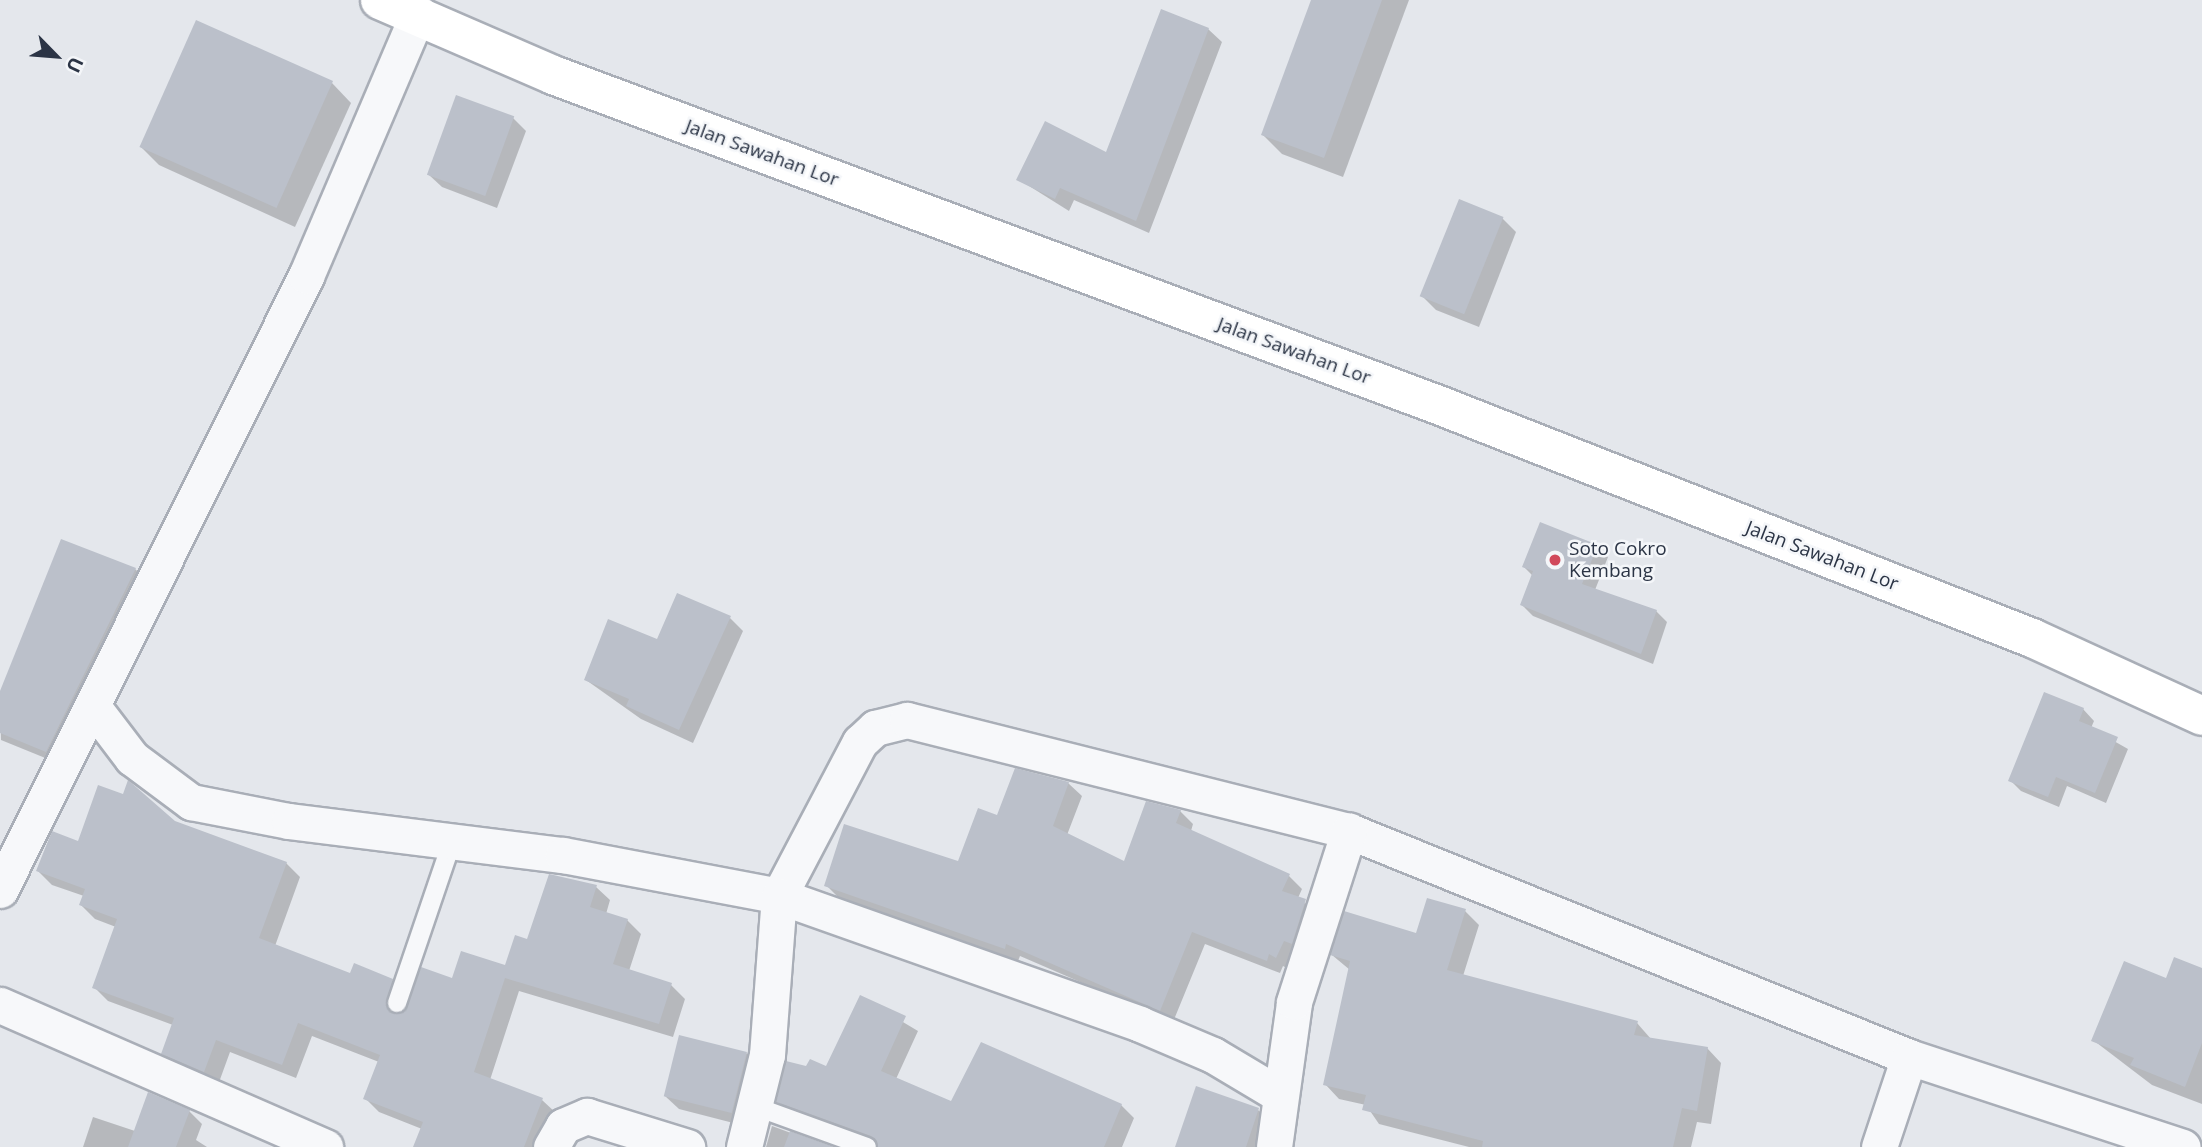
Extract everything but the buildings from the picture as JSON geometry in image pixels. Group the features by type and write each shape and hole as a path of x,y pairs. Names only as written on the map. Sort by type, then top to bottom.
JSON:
{"main road":[{"name":"Jalan Sawahan Lor","path":"380,0 418,13 552,75 1441,405 1968,613 2202,716"}],"street":[{"path":"0,890 94,708 306,276 418,13"},
{"path":"94,708 132,758 191,802 563,855 779,896 1140,1024 1213,1055 1280,1095"},
{"path":"744,1147 767,1055 779,896 860,741 875,728 907,720 1349,831 1909,1057 2183,1147"},
{"path":"1274,1147 1294,1002 1349,831"},
{"path":"0,1005 325,1147"},
{"path":"1879,1147 1909,1057"},
{"path":"551,1147 563,1126 587,1116 687,1147"}],"lane":[{"path":"397,1003 452,841"},
{"path":"754,1106 867,1147"}],"place":[{"name":"Soto Cokro Kembang","path":"1555,560"}]}
